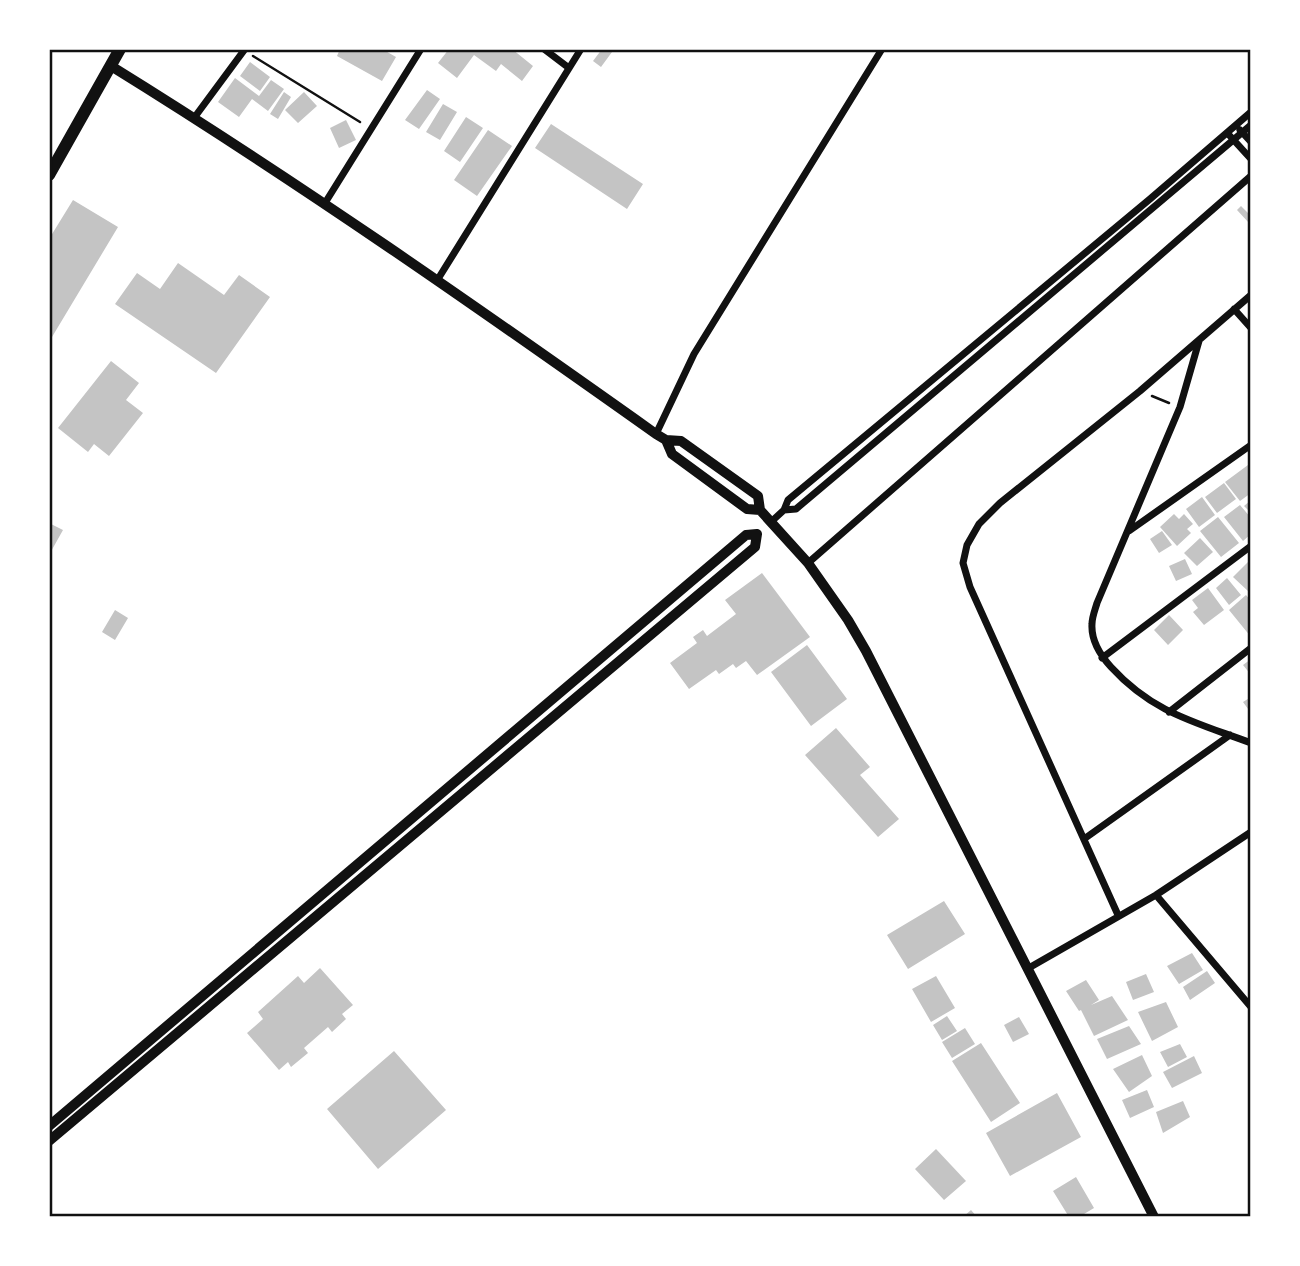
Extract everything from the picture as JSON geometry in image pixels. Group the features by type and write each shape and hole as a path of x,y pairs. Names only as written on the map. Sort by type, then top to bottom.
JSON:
{"highway":[{"path":"49,175 120,49"}],"main road":[{"path":"111,66 438,279 656,434 666,440 681,441 758,496 760,510 808,563 866,650 1153,1217"},
{"path":"666,440 672,454 747,509 760,510"},
{"path":"49,1126 746,535 757,534 772,522"},
{"path":"49,1141 755,547 757,534"}],"street":[{"path":"325,203 421,49"},
{"path":"544,49 569,68"},
{"path":"438,279 581,49"},
{"path":"656,434 694,354 882,49"},
{"path":"194,118 244,50"},
{"path":"772,522 784,510 788,500 1251,112"},
{"path":"1236,124 1251,142"},
{"path":"784,510 796,509 1251,125"},
{"path":"1227,132 1251,159"},
{"path":"808,563 1251,176"},
{"path":"1118,915 970,587 963,563 967,545 979,524 1000,503 1140,391 1251,295"},
{"path":"1234,309 1251,328"},
{"path":"1199,341 1180,407 1097,603 1091,625 1102,658 1128,687 1169,712 1251,743"},
{"path":"1127,532 1251,445"},
{"path":"1102,658 1251,546"},
{"path":"1169,712 1251,648"},
{"path":"1084,839 1230,735"},
{"path":"1027,969 1156,895 1251,832"},
{"path":"1156,895 1251,1007"}],"path":[{"path":"244,50 371,128"},
{"path":"1140,391 1180,407"}],"building":[{"path":"340,49 382,49 396,57 382,81 337,56"},
{"path":"449,49 512,49 533,66 522,81 501,64 496,71 474,55 457,78 438,63"},
{"path":"602,49 612,52 601,67 593,61"},
{"path":"250,62 270,77 260,91 240,76"},
{"path":"235,78 259,96 271,80 284,89 268,111 252,99 239,117 218,102"},
{"path":"427,90 440,99 419,129 405,120"},
{"path":"284,92 291,97 278,119 270,114"},
{"path":"304,92 317,106 298,123 285,110"},
{"path":"443,104 457,112 440,140 426,132"},
{"path":"466,117 483,128 460,162 444,151"},
{"path":"346,120 356,140 339,148 330,128"},
{"path":"551,124 643,184 627,209 535,148"},
{"path":"488,130 512,146 477,196 454,180"},
{"path":"73,200 118,227 49,342 49,239"},
{"path":"1241,206 1251,216 1249,223 1237,210"},
{"path":"178,263 224,295 239,275 270,297 216,373 115,304 137,273 160,289"},
{"path":"111,361 139,383 126,400 143,413 109,456 94,444 88,452 58,428"},
{"path":"1248,465 1251,469 1251,493 1240,501 1225,482"},
{"path":"1224,483 1236,499 1217,513 1205,497"},
{"path":"1202,497 1215,515 1199,527 1186,509"},
{"path":"1251,500 1251,513 1244,506"},
{"path":"1240,505 1251,518 1251,534 1243,541 1224,517"},
{"path":"1174,514 1179,519 1184,514 1193,524 1187,529 1191,533 1177,546 1160,527"},
{"path":"1218,517 1239,543 1221,557 1200,531"},
{"path":"49,523 63,530 49,555"},
{"path":"1162,531 1172,545 1159,553 1150,539"},
{"path":"1200,538 1213,552 1197,566 1184,553"},
{"path":"1185,559 1192,574 1176,581 1169,566"},
{"path":"1251,559 1251,590 1249,592 1233,577"},
{"path":"762,573 810,637 757,675 746,661 736,668 733,664 719,674 716,670 689,689 670,663 697,643 693,637 703,630 707,636 736,614 725,600"},
{"path":"1227,578 1241,595 1229,605 1216,588"},
{"path":"1208,588 1224,610 1204,625 1193,612 1198,608 1192,600"},
{"path":"1246,595 1251,601 1251,637 1229,610"},
{"path":"115,610 128,618 115,640 102,632"},
{"path":"1169,615 1183,630 1168,645 1154,630"},
{"path":"807,645 847,699 811,726 771,672"},
{"path":"1251,659 1251,675 1243,665"},
{"path":"1251,697 1251,713 1243,702"},
{"path":"836,728 870,767 860,775 899,819 878,837 805,755"},
{"path":"944,901 965,934 908,969 887,935"},
{"path":"1192,953 1203,970 1179,984 1167,966"},
{"path":"320,968 353,1005 342,1014 346,1019 332,1032 328,1027 304,1048 308,1053 291,1067 288,1062 279,1070 247,1033 263,1019 258,1012 298,976 304,983"},
{"path":"1207,971 1215,983 1190,1000 1183,987"},
{"path":"1146,974 1154,992 1133,1000 1126,982"},
{"path":"936,976 955,1008 931,1022 912,989"},
{"path":"1086,980 1099,1000 1091,1005 1112,996 1128,1020 1094,1036 1081,1010 1079,1011 1066,991"},
{"path":"1166,1002 1178,1027 1152,1041 1138,1012"},
{"path":"947,1016 957,1031 942,1040 933,1025"},
{"path":"1019,1017 1029,1034 1013,1042 1004,1025"},
{"path":"1129,1026 1141,1044 1107,1059 1097,1039"},
{"path":"965,1028 975,1044 952,1058 942,1042"},
{"path":"981,1043 1020,1103 991,1122 952,1061"},
{"path":"1180,1044 1187,1057 1168,1067 1160,1052"},
{"path":"394,1051 446,1110 378,1169 327,1109"},
{"path":"1142,1055 1152,1076 1129,1092 1113,1069"},
{"path":"1194,1056 1202,1073 1172,1088 1163,1072"},
{"path":"1147,1090 1154,1107 1130,1118 1122,1100"},
{"path":"1057,1093 1081,1137 1010,1176 986,1133"},
{"path":"1183,1101 1190,1117 1163,1133 1156,1112"},
{"path":"936,1149 966,1181 944,1200 915,1169"},
{"path":"1076,1177 1094,1208 1079,1217 1069,1217 1053,1191"},
{"path":"971,1210 977,1217 963,1217"}]}
